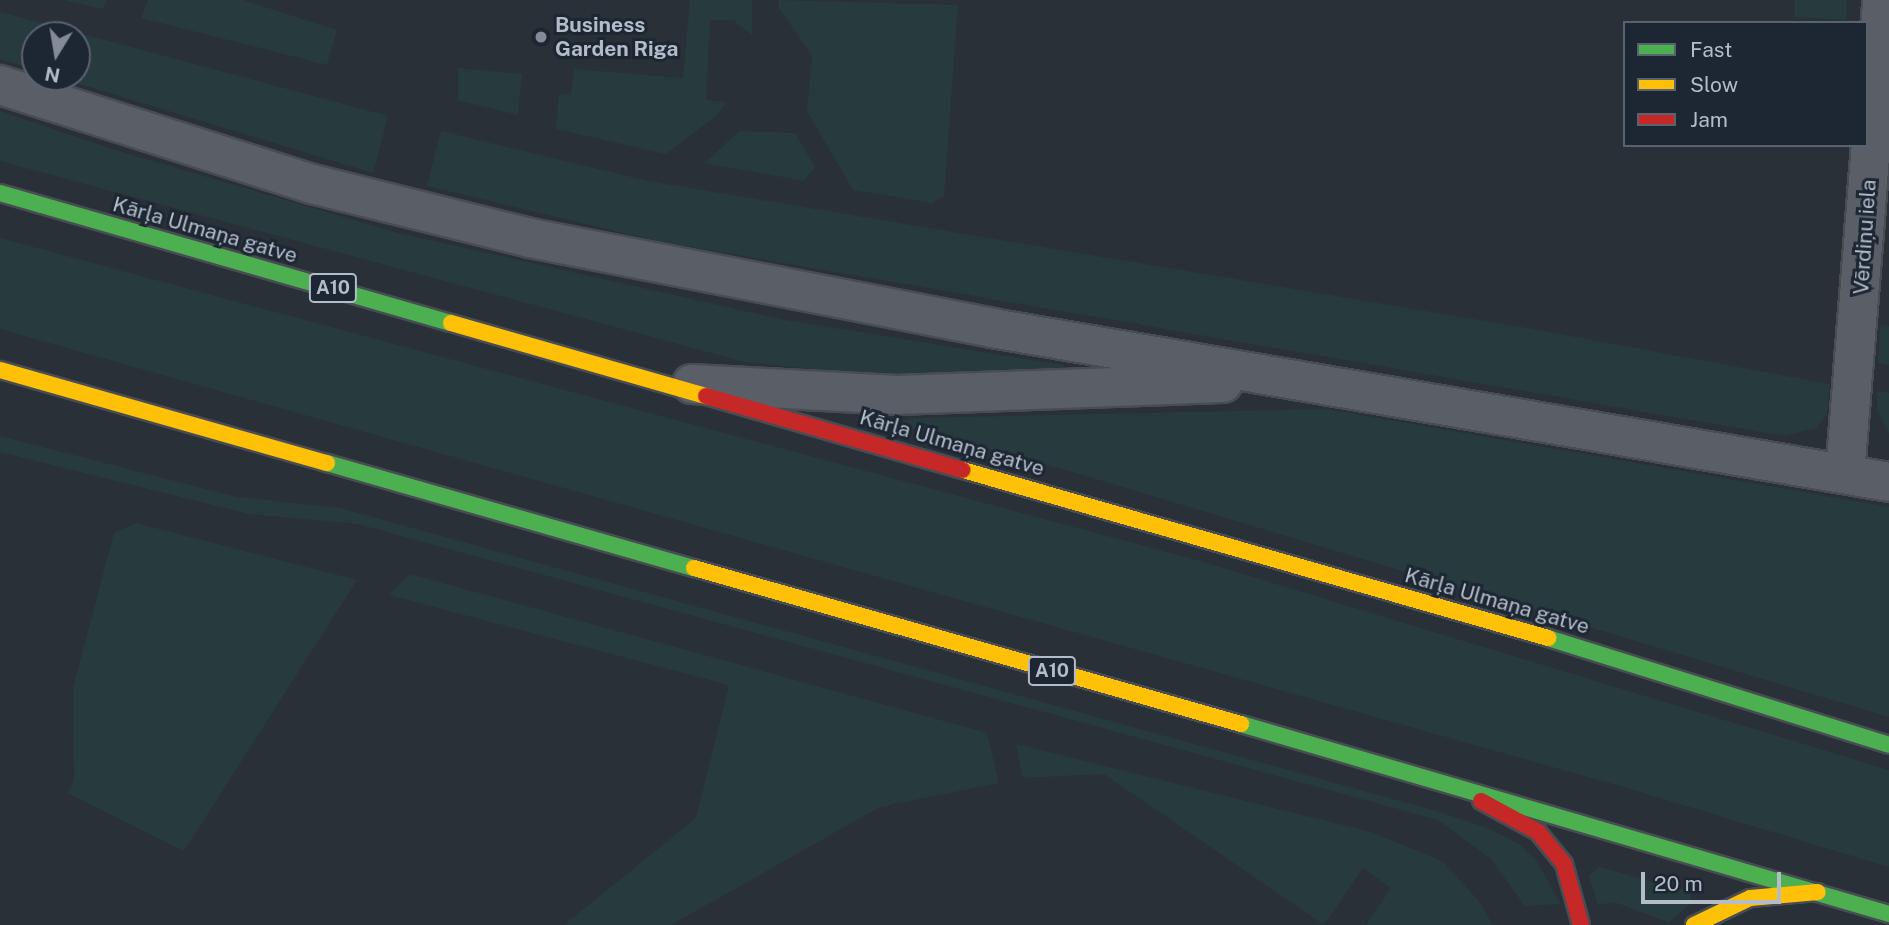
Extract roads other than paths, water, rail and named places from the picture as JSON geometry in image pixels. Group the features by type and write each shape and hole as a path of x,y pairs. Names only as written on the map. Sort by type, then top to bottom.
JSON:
{"main road":[{"name":"Kārļa Ulmaņa gatve","path":"0,193 1621,659 1889,745"},
{"name":"A10","path":"0,370 1889,914"},
{"path":"1451,786 1538,832 1564,864 1581,925"},
{"path":"1694,925 1749,898 1818,892"}],"street":[{"name":"Vērdiņu iela","path":"1845,474 1882,0"},
{"path":"0,85 312,184 530,238 992,328 1309,380 1889,482"},
{"path":"666,383 897,395 1309,380"}],"place":[{"name":"Business Garden Riga","path":"541,37"}]}
